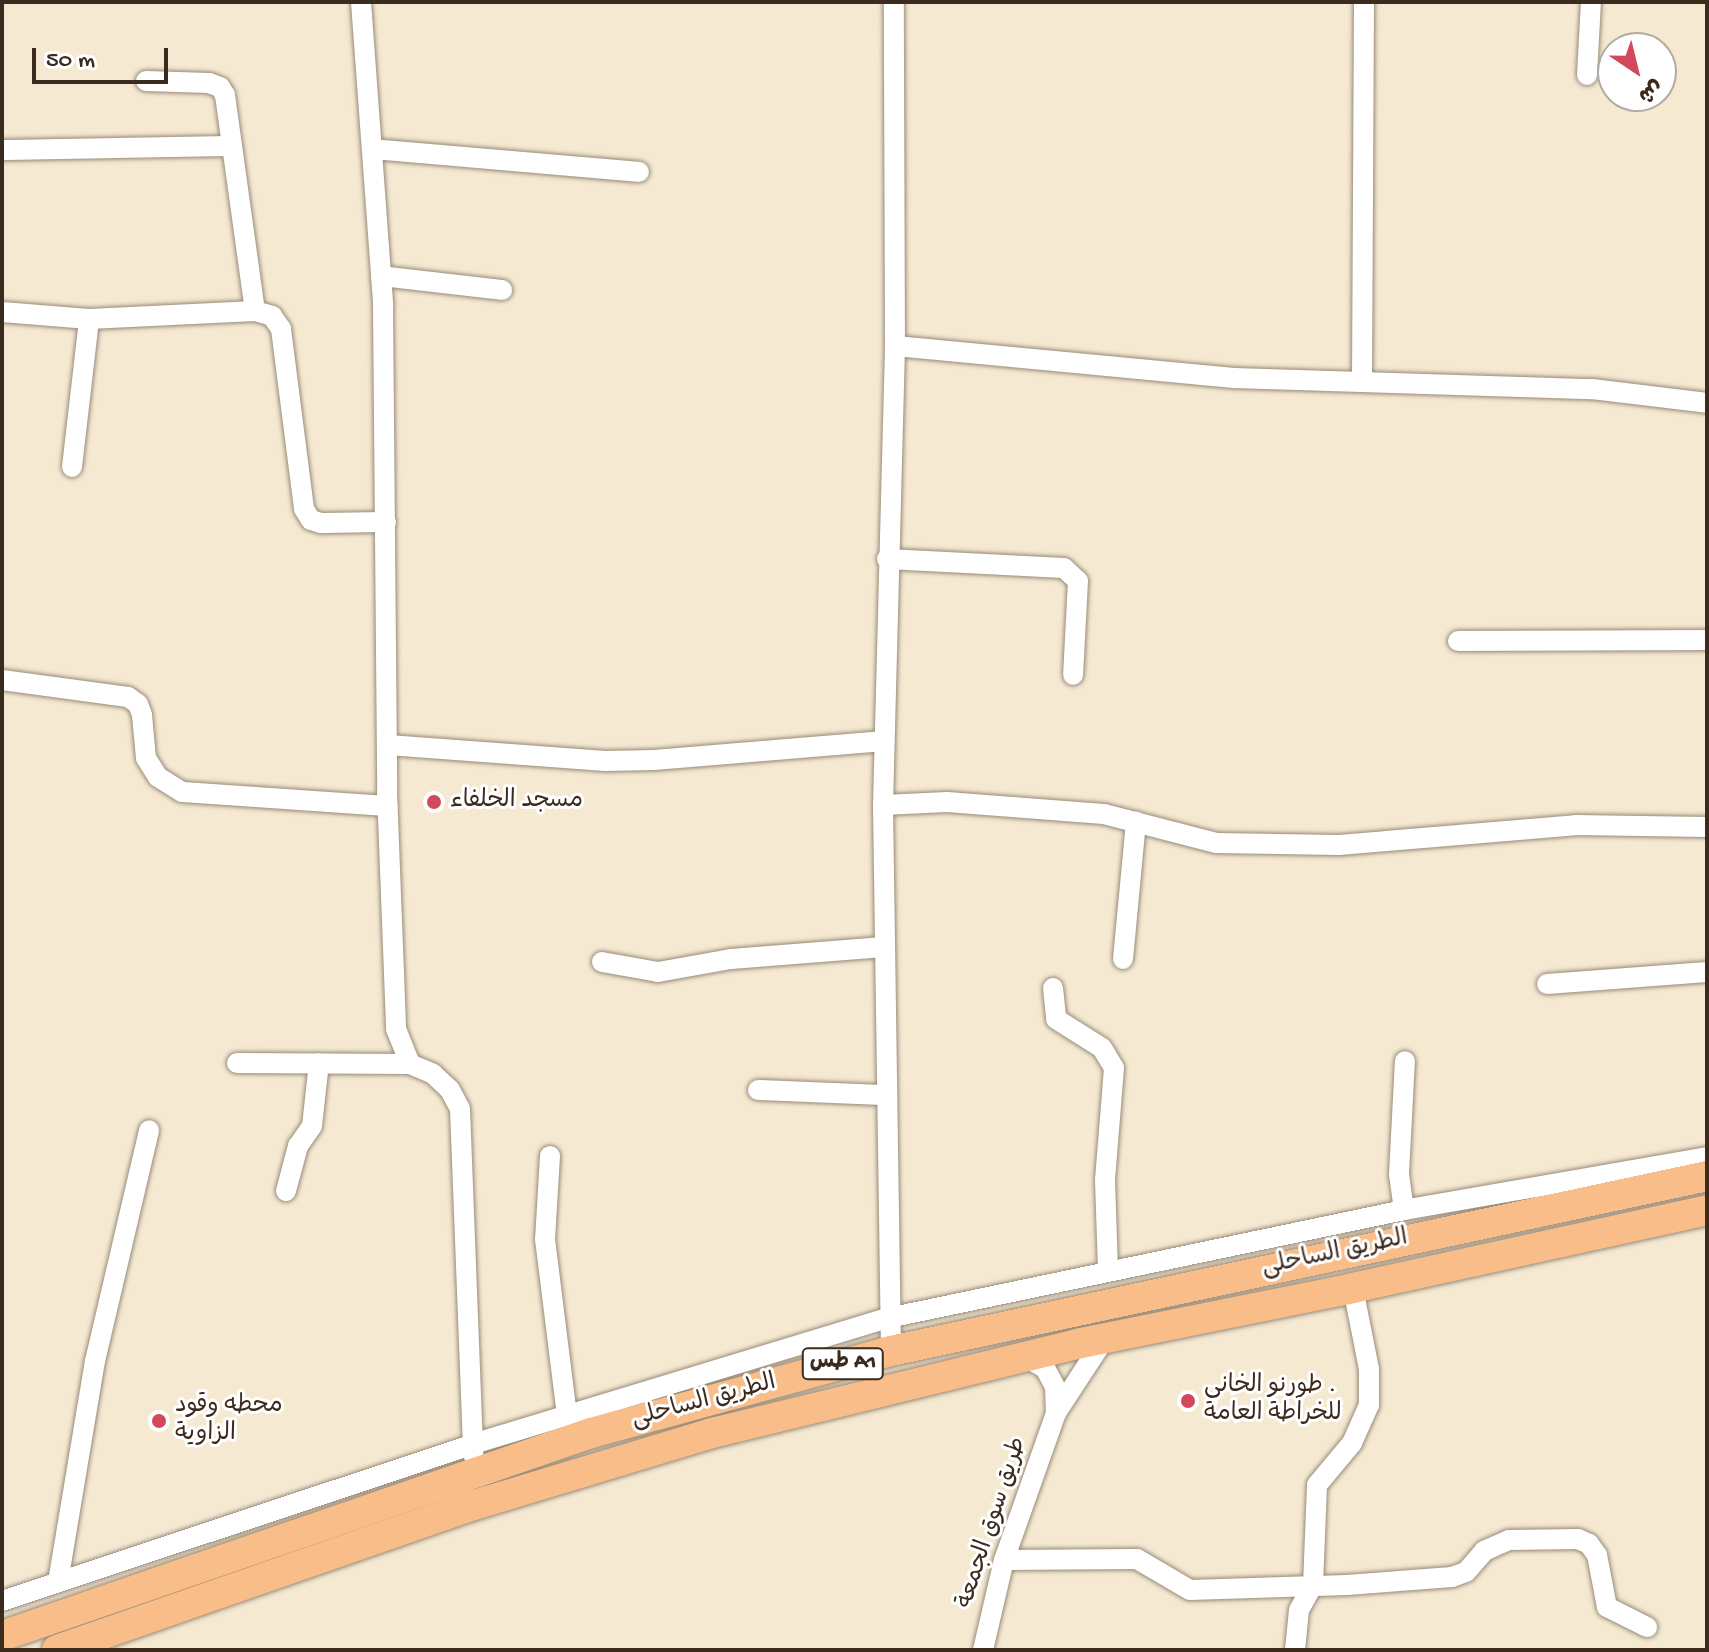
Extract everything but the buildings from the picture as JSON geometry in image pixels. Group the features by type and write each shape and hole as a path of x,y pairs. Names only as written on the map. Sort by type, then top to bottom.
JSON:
{"highway":[{"name":"الطريق الساحلى","path":"2,1636 473,1457 591,1433 891,1351 1707,1176"},
{"path":"1609,1197 1616,1230"},
{"name":"الطريق الساحلى","path":"57,1650 474,1505 712,1433 1023,1356 1707,1210"}],"street":[{"path":"361,2 381,276 388,806 396,1029 410,1064"},
{"path":"891,1351 888,1318 883,805 887,559 895,346 894,2"},
{"path":"1362,382 1364,2"},
{"path":"1587,75 1591,2"},
{"path":"146,81 220,87 225,95 255,311"},
{"path":"2,150 232,146"},
{"path":"372,149 639,172"},
{"path":"381,276 502,290"},
{"path":"2,312 89,319 255,311 272,316 281,329 304,509 311,520 321,523 386,522"},
{"path":"72,467 89,319"},
{"path":"895,346 1234,378 1592,389 1707,403"},
{"path":"887,559 1064,568 1078,581 1073,675"},
{"path":"1458,641 1707,640"},
{"path":"2,680 128,697 138,704 142,715 146,758 158,777 182,792 388,806"},
{"path":"388,745 605,761 654,760 884,741"},
{"path":"883,805 947,802 1104,814 1216,843 1339,845 1575,825 1707,827"},
{"path":"1123,959 1136,822"},
{"path":"602,962 658,972 731,959 884,947"},
{"path":"1547,984 1707,972"},
{"path":"1053,988 1056,1019 1102,1048 1114,1068 1105,1180 1108,1269"},
{"path":"1404,1210 1399,1174 1405,1061"},
{"path":"237,1063 410,1064 433,1074 450,1090 460,1109 474,1505"},
{"path":"286,1191 298,1146 312,1126 319,1063"},
{"path":"758,1090 885,1095"},
{"path":"58,1582 95,1361 149,1130"},
{"path":"550,1156 545,1239 567,1415"},
{"path":"2,1601 473,1457 567,1415 888,1318 1108,1269 1404,1210 1707,1157"},
{"path":"1295,1650 1299,1610 1313,1585 1317,1485 1352,1443 1369,1405 1369,1369 1353,1288"},
{"name":"طريق سوق الجمعة","path":"983,1650 1004,1560 1056,1413 1105,1338"},
{"path":"1023,1356 1045,1368 1055,1387 1056,1413"},
{"path":"1004,1560 1137,1559 1190,1590 1452,1577 1466,1572 1484,1551 1509,1540 1578,1539 1589,1544 1597,1555 1607,1607 1647,1627"}],"place":[{"name":"مسجد الخلفاء","path":"434,802"},
{"name":"طورنو الخاني . للخراطة العامة","path":"1188,1401"},
{"name":"محطه وقود الزاوية","path":"159,1421"}]}
